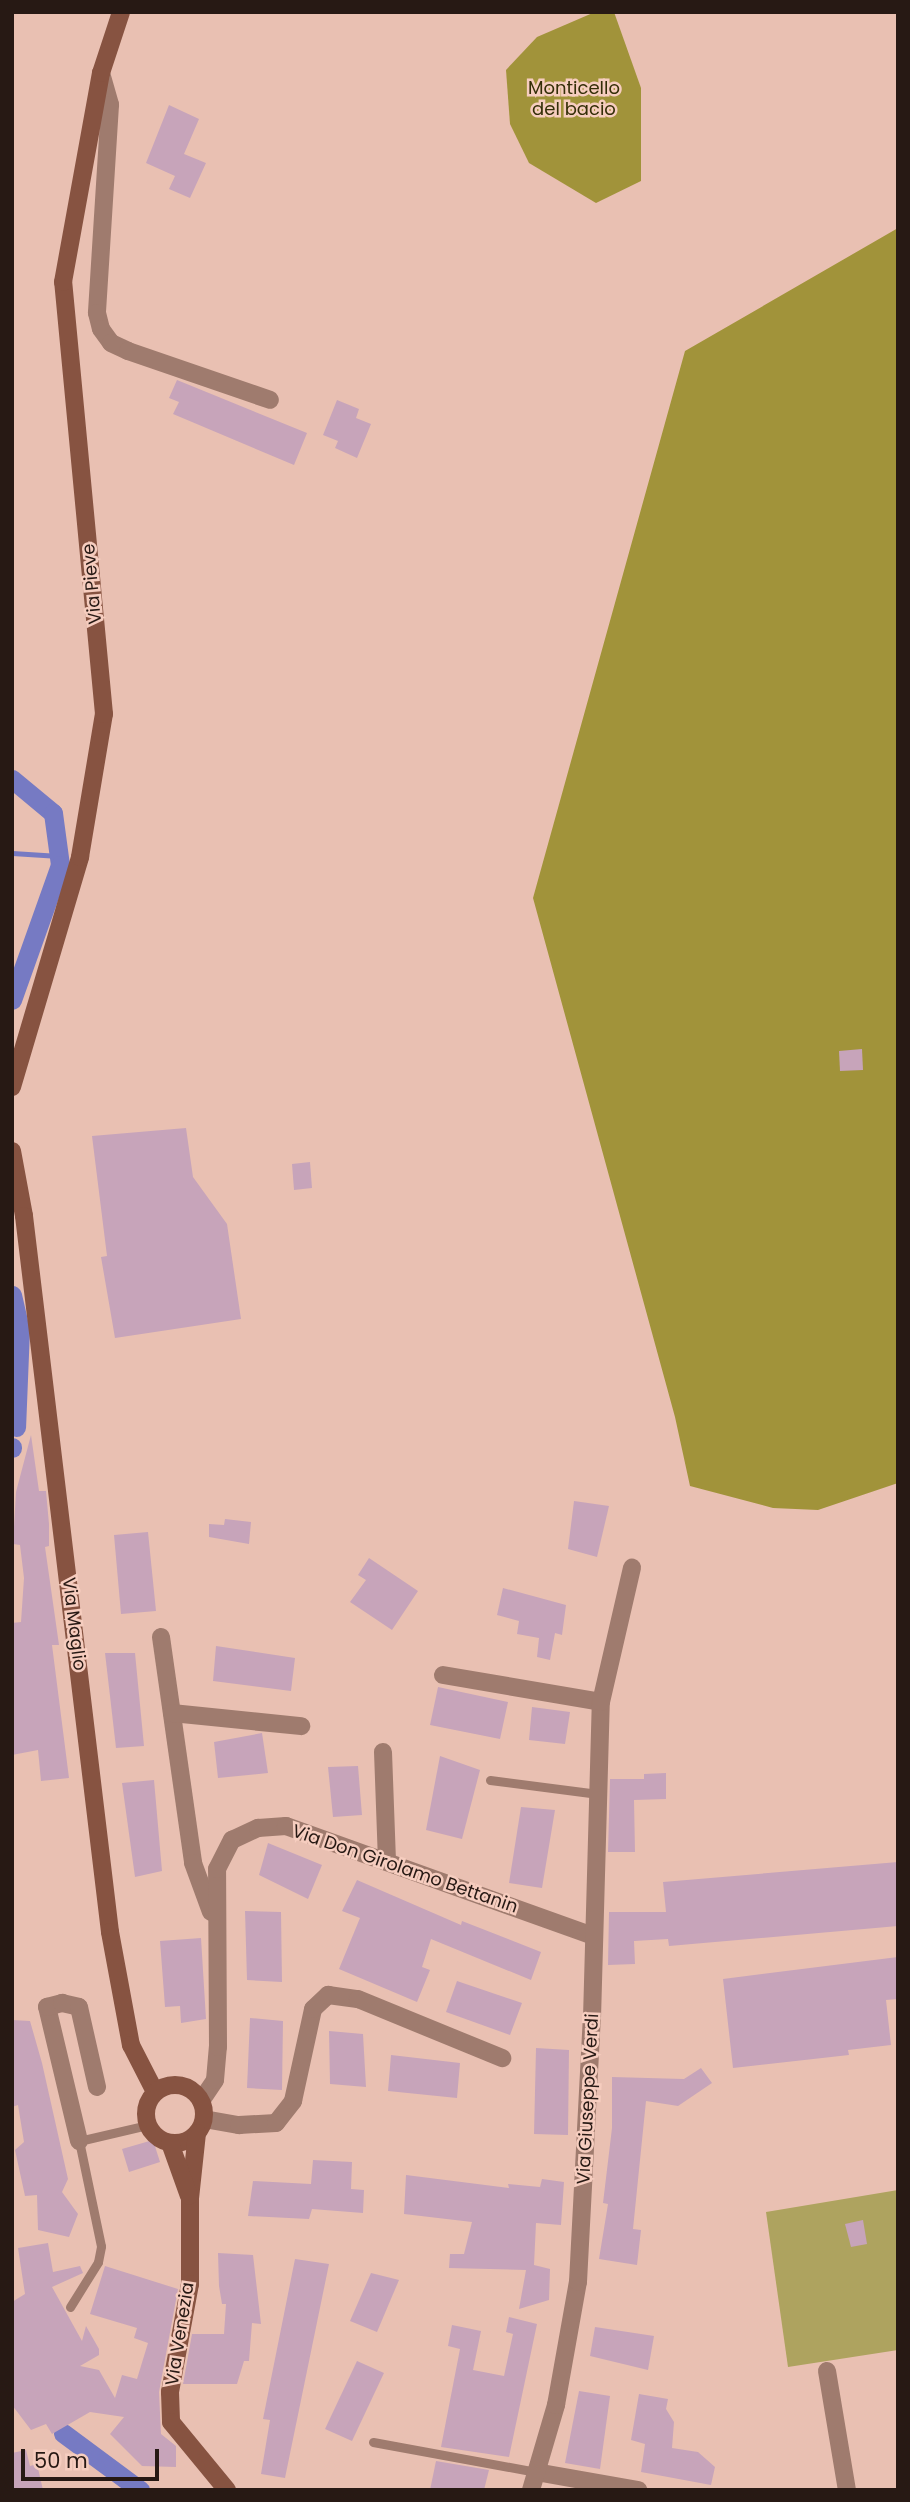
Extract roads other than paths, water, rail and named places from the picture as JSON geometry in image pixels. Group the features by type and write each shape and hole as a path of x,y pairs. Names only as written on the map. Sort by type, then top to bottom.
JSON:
{"street":[{"name":"Via Pieve","path":"12,1087 80,857 104,714 63,282 101,73 121,12"},
{"path":"101,73 110,105 97,313 101,329 111,343 128,351 270,400"},
{"name":"Via Maglio","path":"12,1150 24,1216 110,1932 131,2045 155,2092"},
{"name":"Via Giuseppe Verdi","path":"531,2490 556,2405 578,2282 601,1702 632,1568"},
{"path":"161,1637 193,1863 215,1926"},
{"path":"443,1675 601,1702"},
{"path":"172,1713 302,1726"},
{"path":"383,1752 389,1837 387,1862"},
{"name":"Via Don Girolamo Bettanin","path":"201,2118 215,2080 218,2048 215,1926 217,1870 232,1840 258,1828 286,1826 593,1936"},
{"path":"201,2118 185,2142 170,2143 148,2125 146,2107 155,2092 181,2085 201,2118 239,2125 276,2123 293,2101 313,2008 328,1995 358,1999 502,2058"},
{"path":"79,2141 47,2007 62,2003 79,2007 97,2087"},
{"name":"Via Venezia","path":"201,2118 190,2199 190,2284 170,2392 171,2422 228,2490"},
{"name":"Via Venezia","path":"170,2143 190,2199"},
{"path":"827,2371 847,2490"},
{"path":"536,2472 638,2490"}],"lane":[{"path":"490,1780 598,1794"},
{"path":"70,2307 98,2262 101,2246 79,2141 148,2125"},
{"path":"373,2442 536,2472"}],"waterway":[{"path":"12,779 53,813 60,865 12,1000"},
{"path":"12,853 59,856"},
{"path":"12,1295 20,1329 16,1427"},
{"path":"63,2433 140,2490"}],"park label":[{"name":"Monticello del bacio","path":"574,99"}]}
